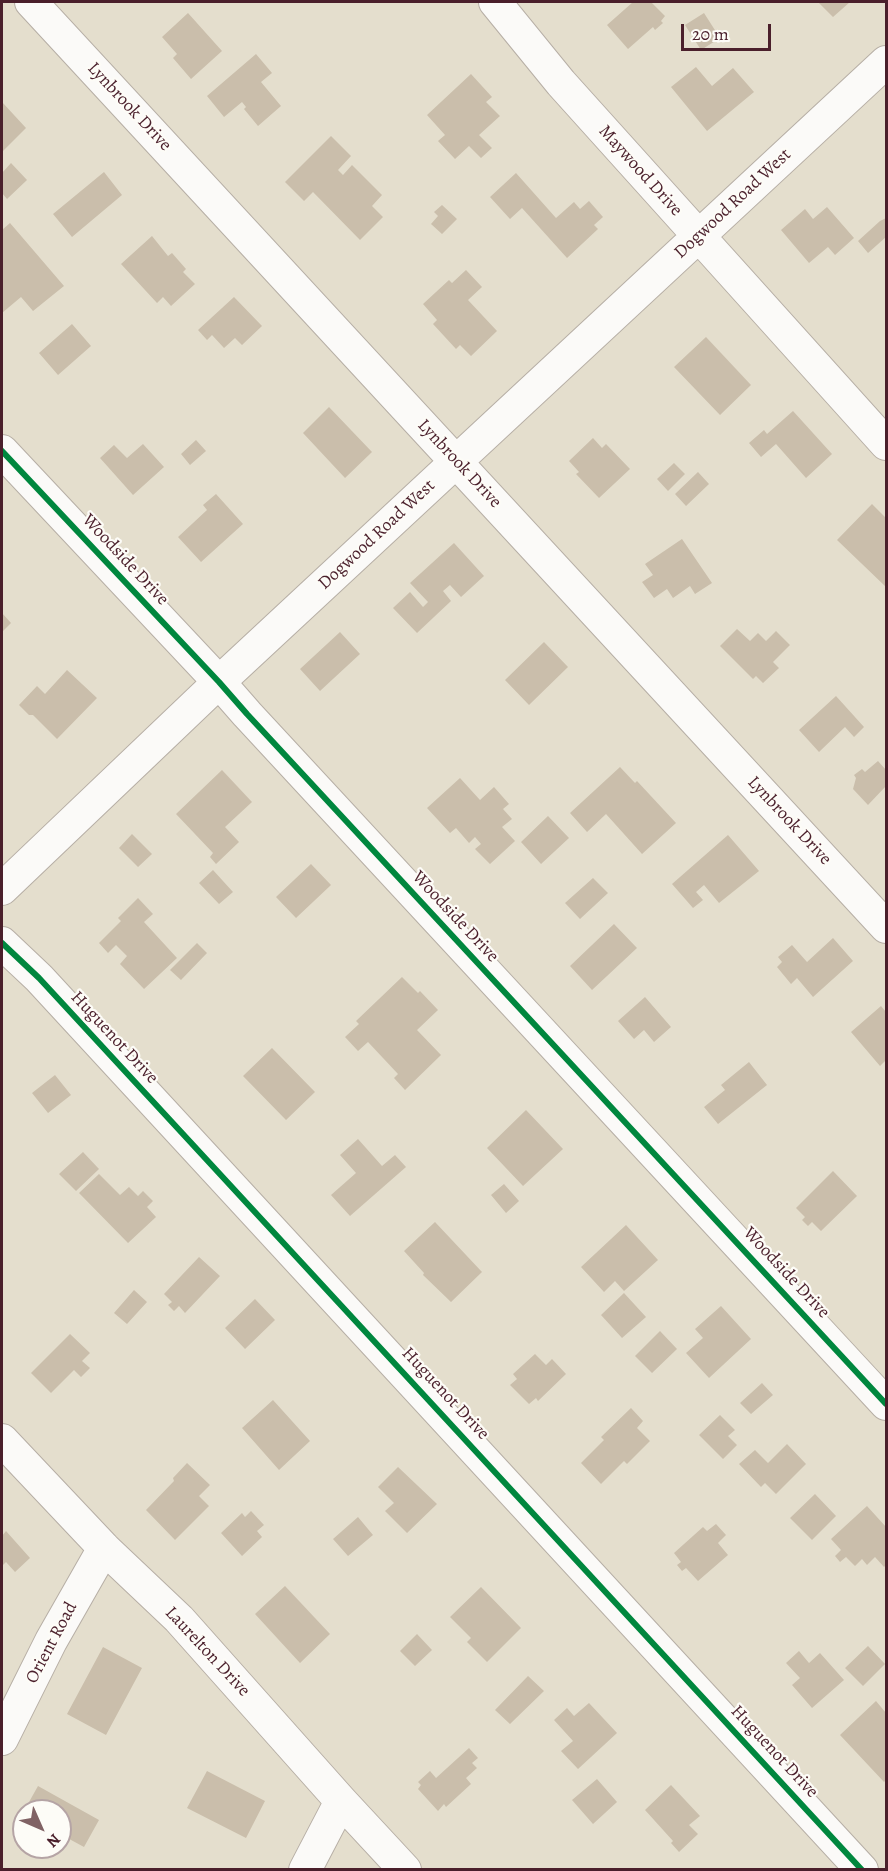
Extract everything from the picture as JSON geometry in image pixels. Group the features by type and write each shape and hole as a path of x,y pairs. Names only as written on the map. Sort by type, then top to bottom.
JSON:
{"street":[{"name":"Lynbrook Drive","path":"31,2 886,927"},
{"name":"Maywood Drive","path":"495,2 561,83 886,444"},
{"name":"Dogwood Road West","path":"2,889 219,682 886,62"},
{"name":"Woodside Drive","path":"2,451 219,682 886,1404"},
{"name":"Huguenot Drive","path":"2,944 47,987 862,1869"},
{"name":"Laurelton Drive","path":"2,1440 104,1548 179,1619 341,1801 405,1869"},
{"name":"Orient Road","path":"2,1739 51,1641 104,1548"},
{"path":"305,1869 341,1801"}],"building":[{"path":"633,2 651,2 665,16 661,21 663,23 655,30 653,27 628,49 607,25"},
{"path":"818,2 850,2 833,17"},
{"path":"188,13 222,51 191,79 173,58 177,54 162,37"},
{"path":"704,13 720,38 701,50 685,25"},
{"path":"256,54 272,73 261,82 281,106 258,126 244,109 246,107 242,102 224,117 207,96"},
{"path":"696,67 712,86 733,68 754,92 707,131 671,87"},
{"path":"471,74 492,97 486,102 500,116 479,135 492,148 481,158 469,146 455,159 438,141 445,135 427,115"},
{"path":"2,102 26,128 2,152"},
{"path":"331,136 351,156 338,170 343,175 352,165 382,195 372,206 383,217 360,240 313,192 304,201 285,182"},
{"path":"11,163 27,180 7,199 2,193 2,173"},
{"path":"104,172 122,195 72,237 53,214"},
{"path":"516,173 556,218 574,202 580,209 589,201 603,217 594,225 598,229 567,258 522,208 510,219 490,197"},
{"path":"442,205 457,219 442,234 431,224 438,216 434,212"},
{"path":"827,207 854,238 835,255 828,247 809,263 781,230 805,209 813,219"},
{"path":"886,218 886,237 868,253 858,241"},
{"path":"10,223 64,286 33,311 21,297 2,313 2,230"},
{"path":"152,236 168,256 172,253 186,269 183,272 195,284 171,306 163,297 157,303 121,264"},
{"path":"466,270 482,287 468,300 497,331 471,356 460,345 456,349 433,324 437,320 423,304 449,280 452,283"},
{"path":"234,297 262,326 242,345 235,338 224,348 212,335 207,340 198,330"},
{"path":"72,324 91,346 58,375 39,353"},
{"path":"706,337 751,385 720,415 674,367"},
{"path":"329,407 372,452 345,478 303,433"},
{"path":"793,411 832,454 806,478 776,444 761,457 749,443 764,430 767,434"},
{"path":"593,438 602,448 606,444 630,469 599,498 576,474 579,472 569,461"},
{"path":"196,440 206,451 190,465 181,454"},
{"path":"143,444 164,467 133,495 100,458 114,445 127,458"},
{"path":"674,463 685,474 668,491 657,479"},
{"path":"698,472 709,484 686,506 675,494"},
{"path":"216,494 243,524 201,562 178,537 207,510 203,505"},
{"path":"872,504 886,518 886,587 837,540"},
{"path":"682,539 712,583 695,594 690,586 673,598 667,589 654,598 642,582 653,575 645,564"},
{"path":"454,543 484,576 461,597 450,585 443,591 451,601 417,633 393,608 410,592 423,607 428,602 410,583"},
{"path":"2,613 11,623 2,632"},
{"path":"737,629 750,641 758,633 766,641 776,631 790,645 773,662 779,668 763,683 756,676 753,679 720,646"},
{"path":"340,632 360,654 320,691 300,669"},
{"path":"544,642 568,667 529,705 505,680"},
{"path":"67,670 97,698 57,739 33,715 29,715 19,705 37,686 45,694"},
{"path":"836,696 864,727 854,737 845,727 819,752 799,730"},
{"path":"878,761 886,770 886,786 868,805 853,789 856,778 854,775 862,769 865,772"},
{"path":"620,767 635,783 637,781 676,823 642,854 606,814 587,832 570,813"},
{"path":"222,770 252,802 225,827 239,842 216,864 210,857 213,853 176,814"},
{"path":"460,778 480,800 494,787 509,804 503,809 512,819 502,827 515,841 490,864 475,849 481,844 475,837 469,843 456,828 450,833 427,808"},
{"path":"548,816 569,838 541,864 521,842"},
{"path":"132,834 152,854 138,867 119,848"},
{"path":"728,835 759,871 719,903 704,885 696,892 703,900 693,908 672,884"},
{"path":"311,864 331,885 296,918 276,897"},
{"path":"213,870 233,892 219,904 199,883"},
{"path":"593,878 608,893 580,919 565,903"},
{"path":"138,898 153,914 144,922 177,958 144,989 120,964 127,956 116,945 108,953 99,943 121,921 118,918"},
{"path":"614,924 637,948 592,990 570,966"},
{"path":"833,938 853,961 813,997 797,978 791,984 777,967 782,962 778,957 792,945 807,962"},
{"path":"197,943 207,953 181,980 170,970"},
{"path":"402,977 418,993 420,991 438,1010 417,1030 441,1055 405,1090 394,1078 398,1074 368,1042 358,1051 345,1037 359,1024 356,1021"},
{"path":"645,997 671,1027 654,1042 644,1030 634,1039 618,1021"},
{"path":"881,1006 886,1012 886,1060 880,1066 851,1032"},
{"path":"272,1048 315,1092 286,1120 243,1076"},
{"path":"749,1062 767,1085 718,1124 704,1107 725,1090 721,1085"},
{"path":"55,1075 71,1095 48,1113 32,1093"},
{"path":"526,1110 563,1149 523,1186 487,1148"},
{"path":"358,1139 382,1166 395,1155 406,1167 350,1216 331,1195 356,1173 340,1155"},
{"path":"83,1152 99,1169 76,1191 59,1174"},
{"path":"833,1171 857,1196 821,1231 812,1222 808,1226 802,1220 805,1217 796,1208"},
{"path":"99,1174 120,1195 129,1187 138,1196 143,1191 153,1201 147,1207 156,1217 128,1243 79,1193"},
{"path":"504,1184 519,1201 506,1213 491,1195"},
{"path":"435,1222 482,1272 451,1302 423,1275 424,1273 404,1251"},
{"path":"626,1225 658,1260 624,1291 615,1281 604,1292 581,1267"},
{"path":"199,1257 220,1276 185,1313 179,1306 174,1311 168,1305 172,1302 164,1294"},
{"path":"134,1290 147,1302 127,1324 114,1313"},
{"path":"624,1293 646,1317 622,1338 601,1315"},
{"path":"255,1299 275,1320 245,1349 225,1328"},
{"path":"721,1306 751,1339 709,1378 686,1353 703,1338 695,1329"},
{"path":"660,1331 677,1349 652,1373 635,1356"},
{"path":"70,1334 90,1353 82,1361 90,1368 81,1377 74,1370 51,1393 31,1373"},
{"path":"535,1354 546,1365 552,1359 566,1374 538,1401 536,1398 529,1404 510,1385 517,1379 513,1374"},
{"path":"762,1383 773,1395 751,1414 740,1403"},
{"path":"273,1400 310,1441 279,1470 242,1428"},
{"path":"631,1408 643,1421 637,1428 650,1441 627,1464 624,1461 601,1484 581,1463 604,1440 601,1437"},
{"path":"720,1415 735,1430 728,1436 737,1445 723,1459 699,1435"},
{"path":"787,1444 806,1464 776,1494 765,1483 761,1487 739,1464 755,1450 768,1463"},
{"path":"187,1463 210,1485 199,1496 209,1506 175,1540 146,1510 174,1481 173,1478"},
{"path":"398,1467 437,1504 407,1533 385,1511 394,1503 378,1487"},
{"path":"815,1494 836,1516 812,1540 790,1518"},
{"path":"867,1506 886,1527 886,1565 884,1567 875,1557 867,1565 862,1559 855,1566 846,1557 840,1562 835,1556 841,1550 831,1539"},
{"path":"251,1511 264,1525 257,1531 262,1537 242,1556 221,1533 242,1513 245,1517"},
{"path":"358,1517 373,1535 348,1556 333,1539"},
{"path":"716,1524 726,1535 718,1543 728,1555 698,1581 686,1568 682,1571 677,1565 681,1562 674,1553 703,1527 707,1531"},
{"path":"6,1531 30,1558 15,1572 6,1562 2,1566 2,1536"},
{"path":"285,1586 330,1634 300,1663 255,1614"},
{"path":"481,1587 521,1628 487,1662 467,1642 471,1638 450,1617"},
{"path":"417,1634 432,1650 415,1666 400,1651"},
{"path":"868,1646 885,1664 863,1686 845,1668"},
{"path":"103,1647 142,1668 106,1735 67,1714"},
{"path":"799,1651 809,1663 820,1653 844,1680 812,1708 792,1685 800,1678 786,1663"},
{"path":"528,1676 544,1691 510,1724 495,1710"},
{"path":"876,1701 886,1713 886,1780 884,1782 840,1735"},
{"path":"589,1703 617,1733 578,1769 561,1751 573,1741 554,1720 567,1708 574,1716"},
{"path":"469,1748 478,1758 472,1763 477,1768 466,1778 471,1784 446,1807 444,1804 438,1811 418,1789 421,1785 418,1782 430,1771 436,1778"},
{"path":"207,1771 265,1801 246,1838 187,1808"},
{"path":"597,1779 617,1802 593,1824 572,1800"},
{"path":"671,1785 700,1816 689,1825 698,1834 679,1852 671,1843 673,1841 645,1810"},
{"path":"38,1786 61,1799 31,1799"},
{"path":"72,1805 99,1820 84,1847 72,1840"}],"cycle path":[{"path":"2,451 219,682 886,1404"},
{"path":"2,943 39,978 862,1870"}]}
